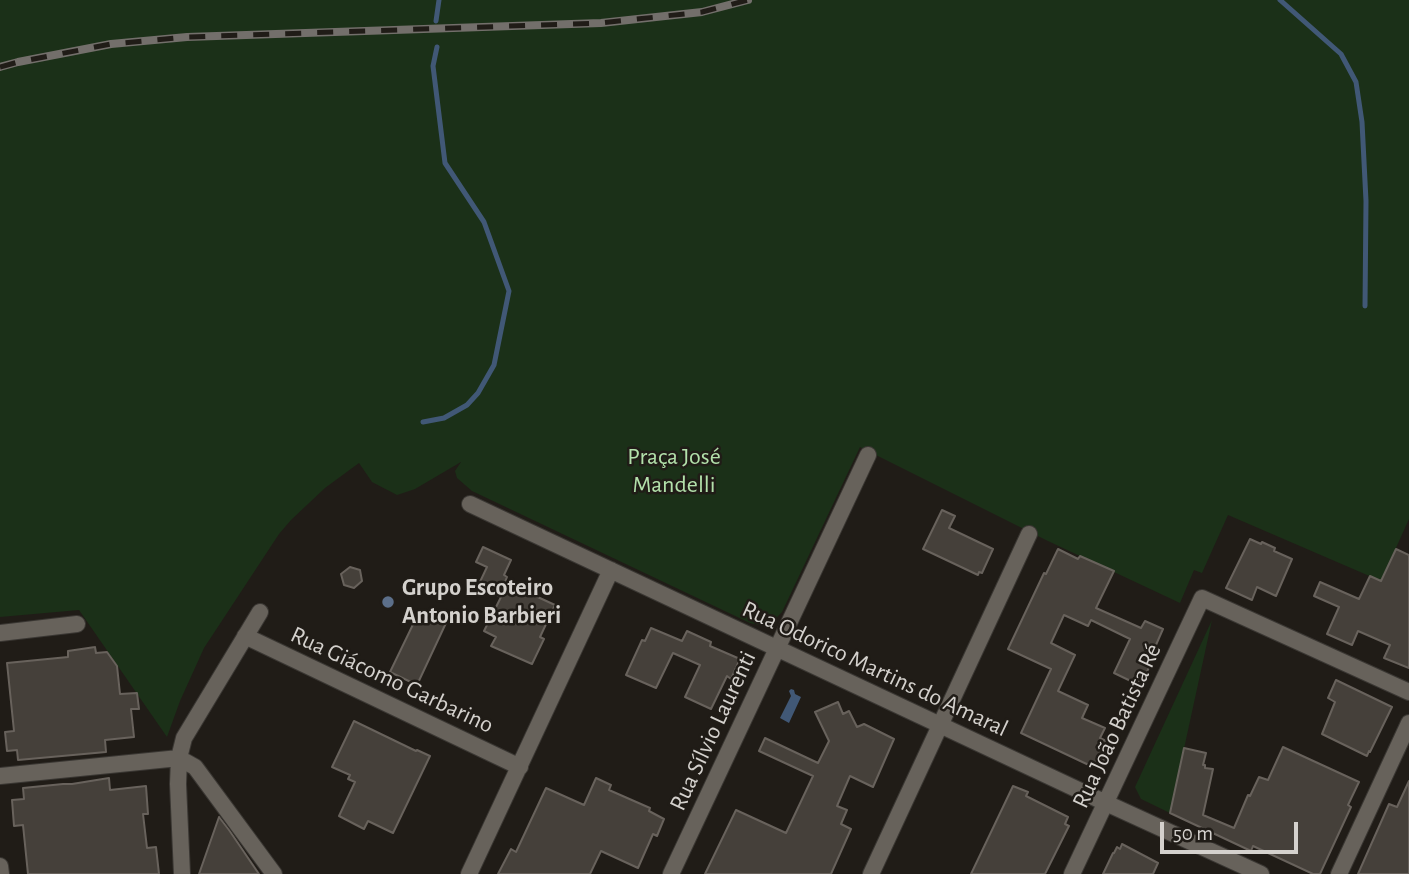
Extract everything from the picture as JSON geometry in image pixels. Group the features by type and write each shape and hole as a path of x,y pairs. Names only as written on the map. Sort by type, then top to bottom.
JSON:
{"street":[{"name":"Rua Sílvio Laurenti","path":"671,874 868,455"},
{"name":"Rua Odorico Martins do Amaral","path":"470,504 1261,874"},
{"path":"871,874 1029,534"},
{"path":"469,874 611,570"},
{"name":"Rua João Batista Ré","path":"1072,874 1202,598 1409,692"},
{"path":"182,874 178,784 179,758 184,738 260,612"},
{"path":"0,633 77,624"},
{"name":"Rua Giácomo Garbarino","path":"245,636 520,766"},
{"path":"1339,874 1409,723"},
{"path":"0,776 179,758 195,767 274,874"},
{"path":"0,866 1,874"}],"green space":[{"name":"Praça José Mandelli","path":"0,0 1409,0 1409,519 1381,581 1228,515 1202,573 1194,570 1180,603 1048,541 860,447 782,612 772,622 759,625 472,491 457,478 455,471 461,462 415,489 397,495 372,482 359,463 325,488 279,534 204,648 167,737 79,610 0,617"},
{"path":"1212,620 1170,813 1141,799 1135,787"}],"water":[{"path":"791,689 801,697 789,723 780,718 791,696"}],"building":[{"path":"942,510 955,516 949,528 993,549 982,573 979,572 978,575 923,549"},
{"path":"1250,539 1275,548 1274,551 1292,559 1276,596 1257,587 1252,600 1226,588"},
{"path":"483,547 511,560 504,575 507,577 505,582 555,605 540,637 544,639 532,664 491,646 496,637 484,631 501,597 478,586 487,567 476,562"},
{"path":"1058,549 1114,571 1096,608 1141,628 1145,621 1163,629 1152,654 1155,655 1144,678 1141,677 1137,684 1114,673 1130,639 1091,620 1088,626 1064,615 1051,643 1075,655 1058,691 1088,705 1082,718 1105,728 1100,738 1112,744 1102,764 1096,761 1093,767 1021,733 1051,669 1008,649"},
{"path":"1396,549 1409,555 1409,668 1384,658 1390,645 1358,631 1352,645 1327,634 1339,607 1314,596 1320,582 1359,599 1370,576 1381,581"},
{"path":"350,567 360,570 362,581 354,588 344,585 341,574"},
{"path":"420,610 446,623 417,685 390,672"},
{"path":"651,628 682,641 687,631 711,642 710,646 740,659 731,679 727,676 711,709 685,697 700,665 673,653 656,688 626,675 642,640 645,641"},
{"path":"95,647 96,653 107,652 117,666 120,694 137,693 139,709 131,709 134,737 105,740 106,752 18,760 17,750 7,751 5,732 14,731 7,663 68,657 68,651"},
{"path":"1336,680 1392,707 1367,756 1322,734 1335,702 1328,698"},
{"path":"838,702 843,714 849,711 857,727 864,724 894,739 873,787 850,776 837,806 847,810 841,824 851,829 831,874 705,874 736,810 786,833 813,776 759,751 765,738 818,763 829,741 815,712"},
{"path":"354,721 430,756 393,833 368,821 364,829 339,816 355,782 348,779 350,775 332,767"},
{"path":"1283,747 1359,782 1348,805 1351,807 1320,874 1313,874 1253,846 1251,851 1170,813 1184,748 1206,753 1203,765 1213,769 1203,815 1234,828 1248,795 1250,796 1259,777 1268,780"},
{"path":"109,778 110,790 146,786 148,814 143,814 147,848 156,847 159,874 28,874 23,825 14,826 12,800 24,799 23,788"},
{"path":"596,778 611,785 609,790 650,808 649,811 664,819 657,836 653,834 638,868 601,851 590,874 498,874 511,849 516,852 546,788 584,805"},
{"path":"1409,781 1409,874 1358,874 1389,804 1397,807"},
{"path":"1013,786 1028,792 1026,796 1068,817 1065,824 1069,826 1045,874 971,874"},
{"path":"219,817 229,830 259,874 199,874"},
{"path":"1122,844 1158,863 1153,874 1103,874 1113,853 1117,847 1120,849"}],"waterway":[{"path":"436,21 439,0"},
{"path":"1280,0 1341,54 1356,82 1362,122 1366,201 1365,306"},
{"path":"423,422 444,418 467,405 478,393 494,365 509,291 484,222 445,163 433,66 437,47"}],"railway":[{"path":"0,67 111,44 187,37 601,23 702,12 748,0"}],"place":[{"name":"Grupo Escoteiro Antonio Barbieri","path":"388,602"}]}
